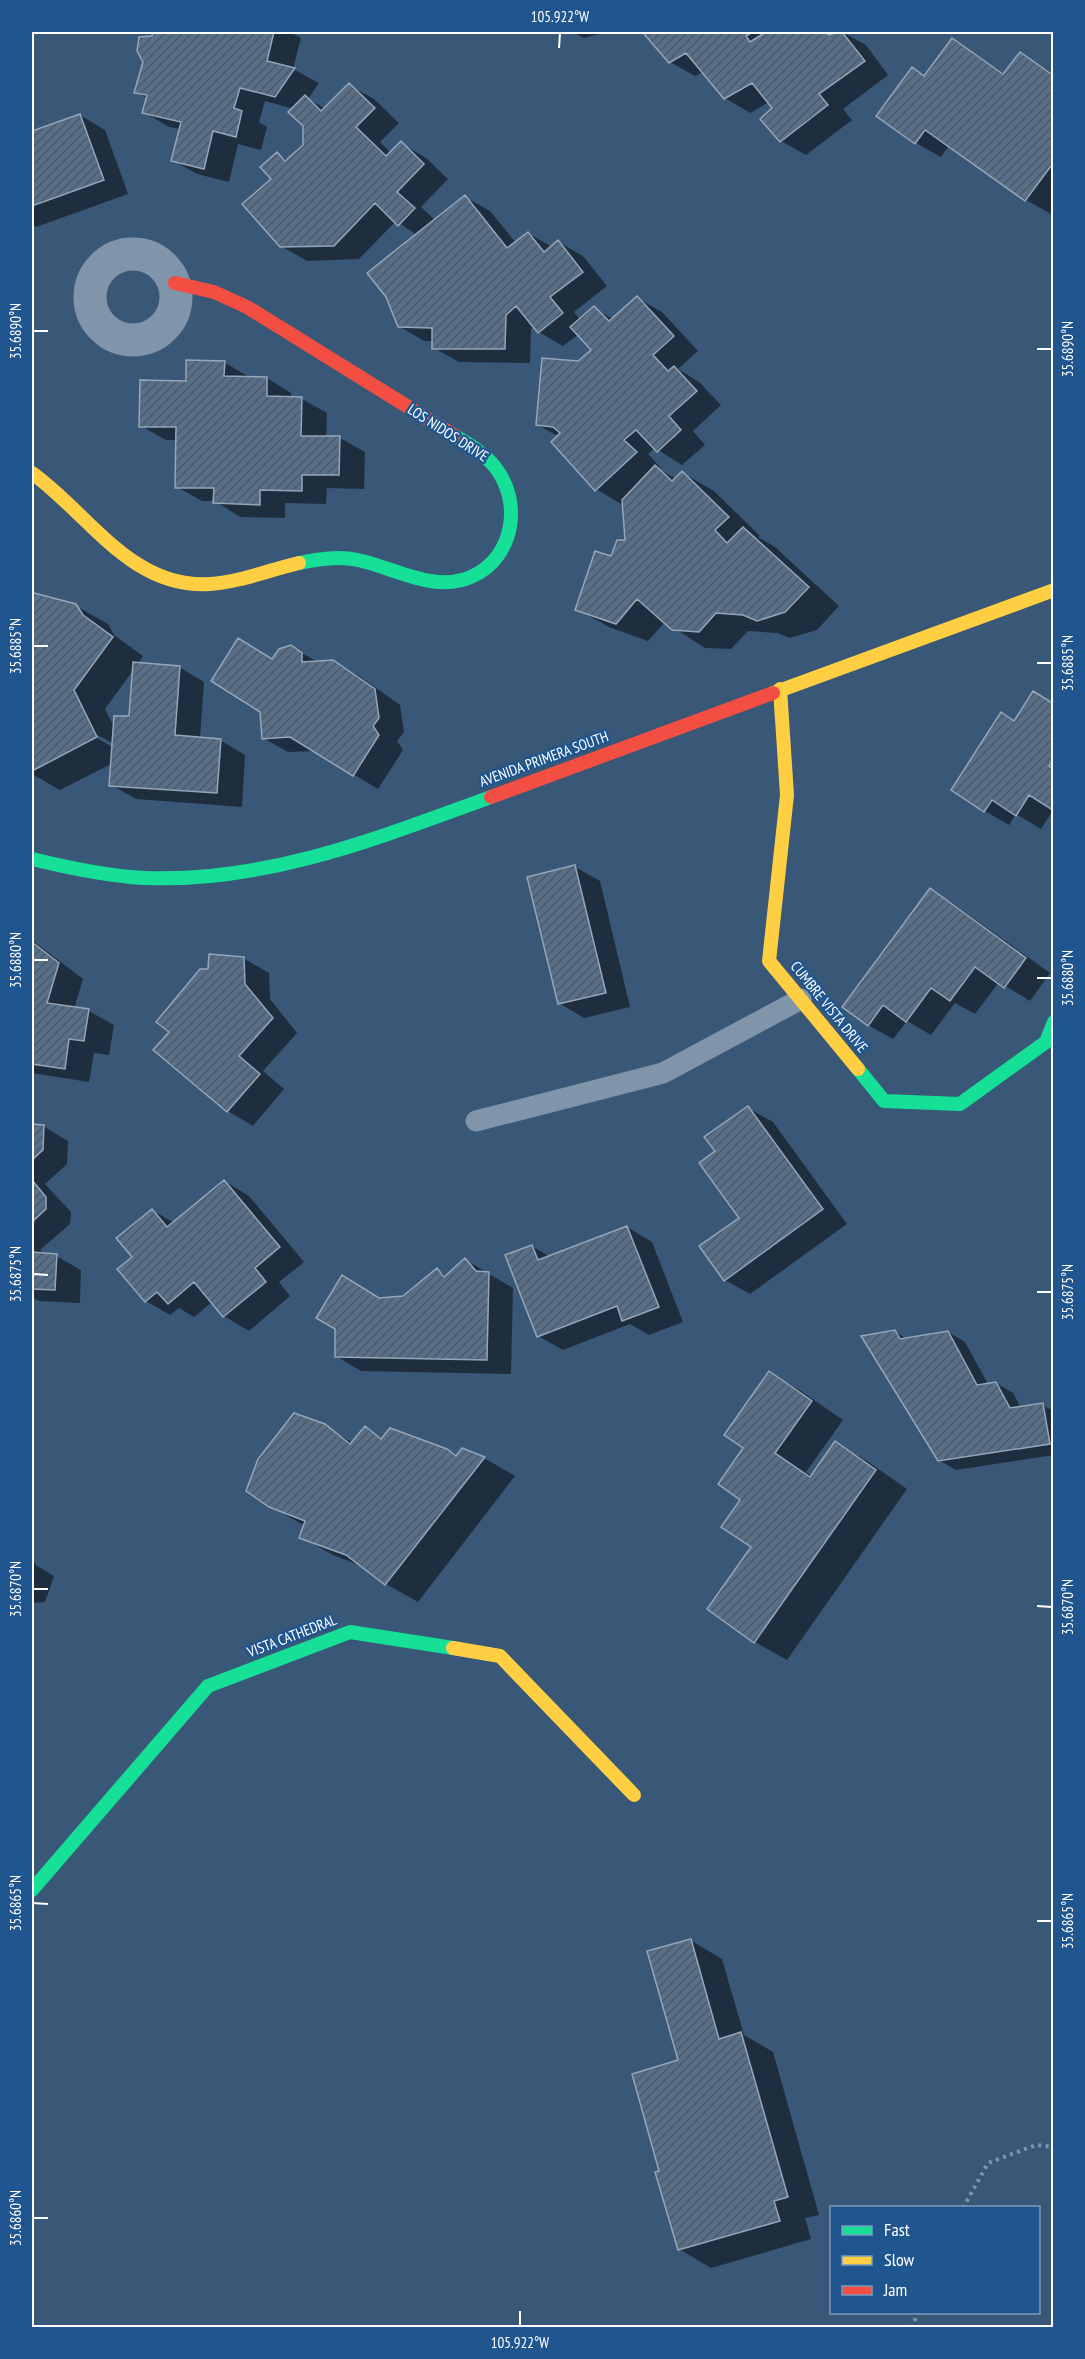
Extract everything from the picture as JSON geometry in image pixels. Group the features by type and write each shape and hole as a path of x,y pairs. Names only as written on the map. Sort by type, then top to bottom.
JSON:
{"street":[{"name":"LOS NIDOS DRIVE","path":"32,473 62,495 138,565 165,579 184,583 207,585 231,582 337,558 359,560 418,580 452,582 469,577 487,567 500,554 508,539 511,506 502,475 493,462 479,451 247,307 213,291 175,283"},
{"name":"AVENIDA PRIMERA SOUTH","path":"32,859 74,869 157,879 231,874 280,866 362,844 1053,590"},
{"name":"CUMBRE VISTA DRIVE","path":"780,689 787,795 769,961 884,1101 960,1104 1046,1042 1053,1022"},
{"name":"VISTA CATHEDRAL","path":"32,1890 208,1686 350,1632 500,1656 634,1795"}],"lane":[{"path":"476,1120 663,1073 801,999"}],"path":[{"path":"964,2206 988,2163 1036,2145 1053,2147"},
{"path":"912,2328 918,2314"}],"building":[{"path":"153,32 274,32 267,61 295,68 275,97 240,88 234,108 242,111 236,137 213,131 204,169 171,161 181,122 142,113 147,95 134,93 143,62 137,51 139,37 152,36"},
{"path":"648,32 753,32 746,36 750,42 766,32 827,32 829,35 842,32 865,61 819,94 828,105 780,142 760,119 772,108 752,83 724,99 686,53 669,63 644,34"},
{"path":"952,38 1003,74 1020,52 1054,76 1054,162 1025,201 925,130 915,144 876,116 912,67 924,76"},
{"path":"349,83 375,108 356,127 386,156 401,141 424,164 397,192 415,208 398,226 375,203 334,246 280,247 242,204 271,179 260,167 277,152 285,161 303,145 303,126 288,112 305,95 321,111"},
{"path":"80,114 104,180 32,206 32,131"},
{"path":"465,195 507,248 528,232 544,252 558,240 583,272 550,297 563,313 538,333 516,306 506,315 505,349 432,349 432,328 398,327 386,297 367,273"},
{"path":"637,296 674,336 653,355 668,371 674,366 697,391 669,416 681,430 657,452 636,430 624,440 637,452 595,491 551,442 560,433 553,427 536,425 542,358 578,361 591,350 570,327 594,306 609,321"},
{"path":"186,360 225,361 224,376 267,377 267,396 302,397 301,436 340,436 339,475 302,475 302,491 260,490 260,505 213,503 214,488 175,488 176,427 139,427 140,380 186,381"},
{"path":"655,465 672,481 682,471 729,517 715,530 727,543 743,527 809,587 785,612 757,621 743,615 716,613 699,632 672,630 637,599 616,624 575,610 595,551 611,556 617,540 625,540 622,500"},
{"path":"34,593 76,604 83,615 113,637 74,690 97,737 32,771 32,597"},
{"path":"238,638 272,659 279,649 291,645 302,653 302,662 333,660 375,689 379,718 373,726 379,735 353,776 290,737 262,739 260,712 211,681"},
{"path":"133,662 180,666 175,735 221,739 217,793 109,786 114,716 129,716"},
{"path":"1033,691 1054,704 1054,759 1049,766 1054,769 1054,811 1029,795 1016,816 992,800 984,812 951,790 1001,712 1014,721"},
{"path":"575,865 606,993 558,1004 527,877"},
{"path":"930,888 1026,958 1004,988 975,967 950,1001 931,988 906,1022 883,1005 868,1026 842,1007"},
{"path":"32,942 59,963 47,1003 89,1009 84,1041 69,1039 65,1069 32,1064"},
{"path":"209,954 244,957 245,984 273,1018 239,1056 260,1074 227,1112 153,1050 169,1032 156,1022 200,969 208,969"},
{"path":"748,1106 823,1209 724,1281 699,1246 739,1218 699,1163 715,1151 704,1137"},
{"path":"32,1124 44,1125 43,1150 32,1160"},
{"path":"32,1180 46,1197 46,1209 32,1222"},
{"path":"224,1180 280,1247 255,1268 266,1282 223,1317 194,1282 168,1304 157,1292 145,1302 117,1269 132,1257 116,1238 152,1209 167,1227"},
{"path":"627,1226 659,1307 622,1321 617,1306 537,1337 505,1255 532,1245 538,1260"},
{"path":"32,1252 57,1254 55,1290 32,1289"},
{"path":"465,1258 476,1271 489,1272 487,1360 335,1357 335,1329 316,1318 342,1275 379,1298 403,1296 437,1268 444,1277"},
{"path":"895,1330 900,1339 948,1331 977,1385 996,1382 1010,1408 1043,1403 1050,1444 938,1461 861,1336"},
{"path":"769,1371 812,1401 775,1453 810,1477 835,1441 876,1470 754,1643 707,1609 751,1547 721,1527 740,1500 718,1484 743,1448 724,1435"},
{"path":"294,1413 325,1424 350,1444 365,1426 381,1439 390,1428 447,1449 456,1456 462,1448 485,1457 385,1585 346,1555 299,1538 305,1521 269,1507 246,1491 258,1459"},
{"path":"691,1939 719,2039 741,2032 788,2197 774,2201 780,2221 678,2250 655,2172 659,2171 632,2074 678,2060 647,1951"}],"traffic: fast":[{"path":"299,563 329,558 351,559 416,578 445,582 459,581 487,567 506,542 510,527 509,496 504,481 491,462 455,436"},
{"path":"32,859 88,871 144,878 189,878 234,873 321,855 406,828 491,797"},
{"path":"858,1069 884,1101 960,1104 1046,1042 1054,1022"},
{"path":"32,1890 208,1686 350,1632 453,1648"}],"traffic: slow":[{"path":"32,473 113,546 134,562 157,575 182,582 210,584 299,563"},
{"path":"773,693 1054,590"},
{"path":"780,689 787,795 769,961 858,1069"},
{"path":"453,1648 500,1656 634,1795"}],"traffic: jam":[{"path":"175,283 214,292 247,307 455,436"},
{"path":"491,797 773,693"}]}
